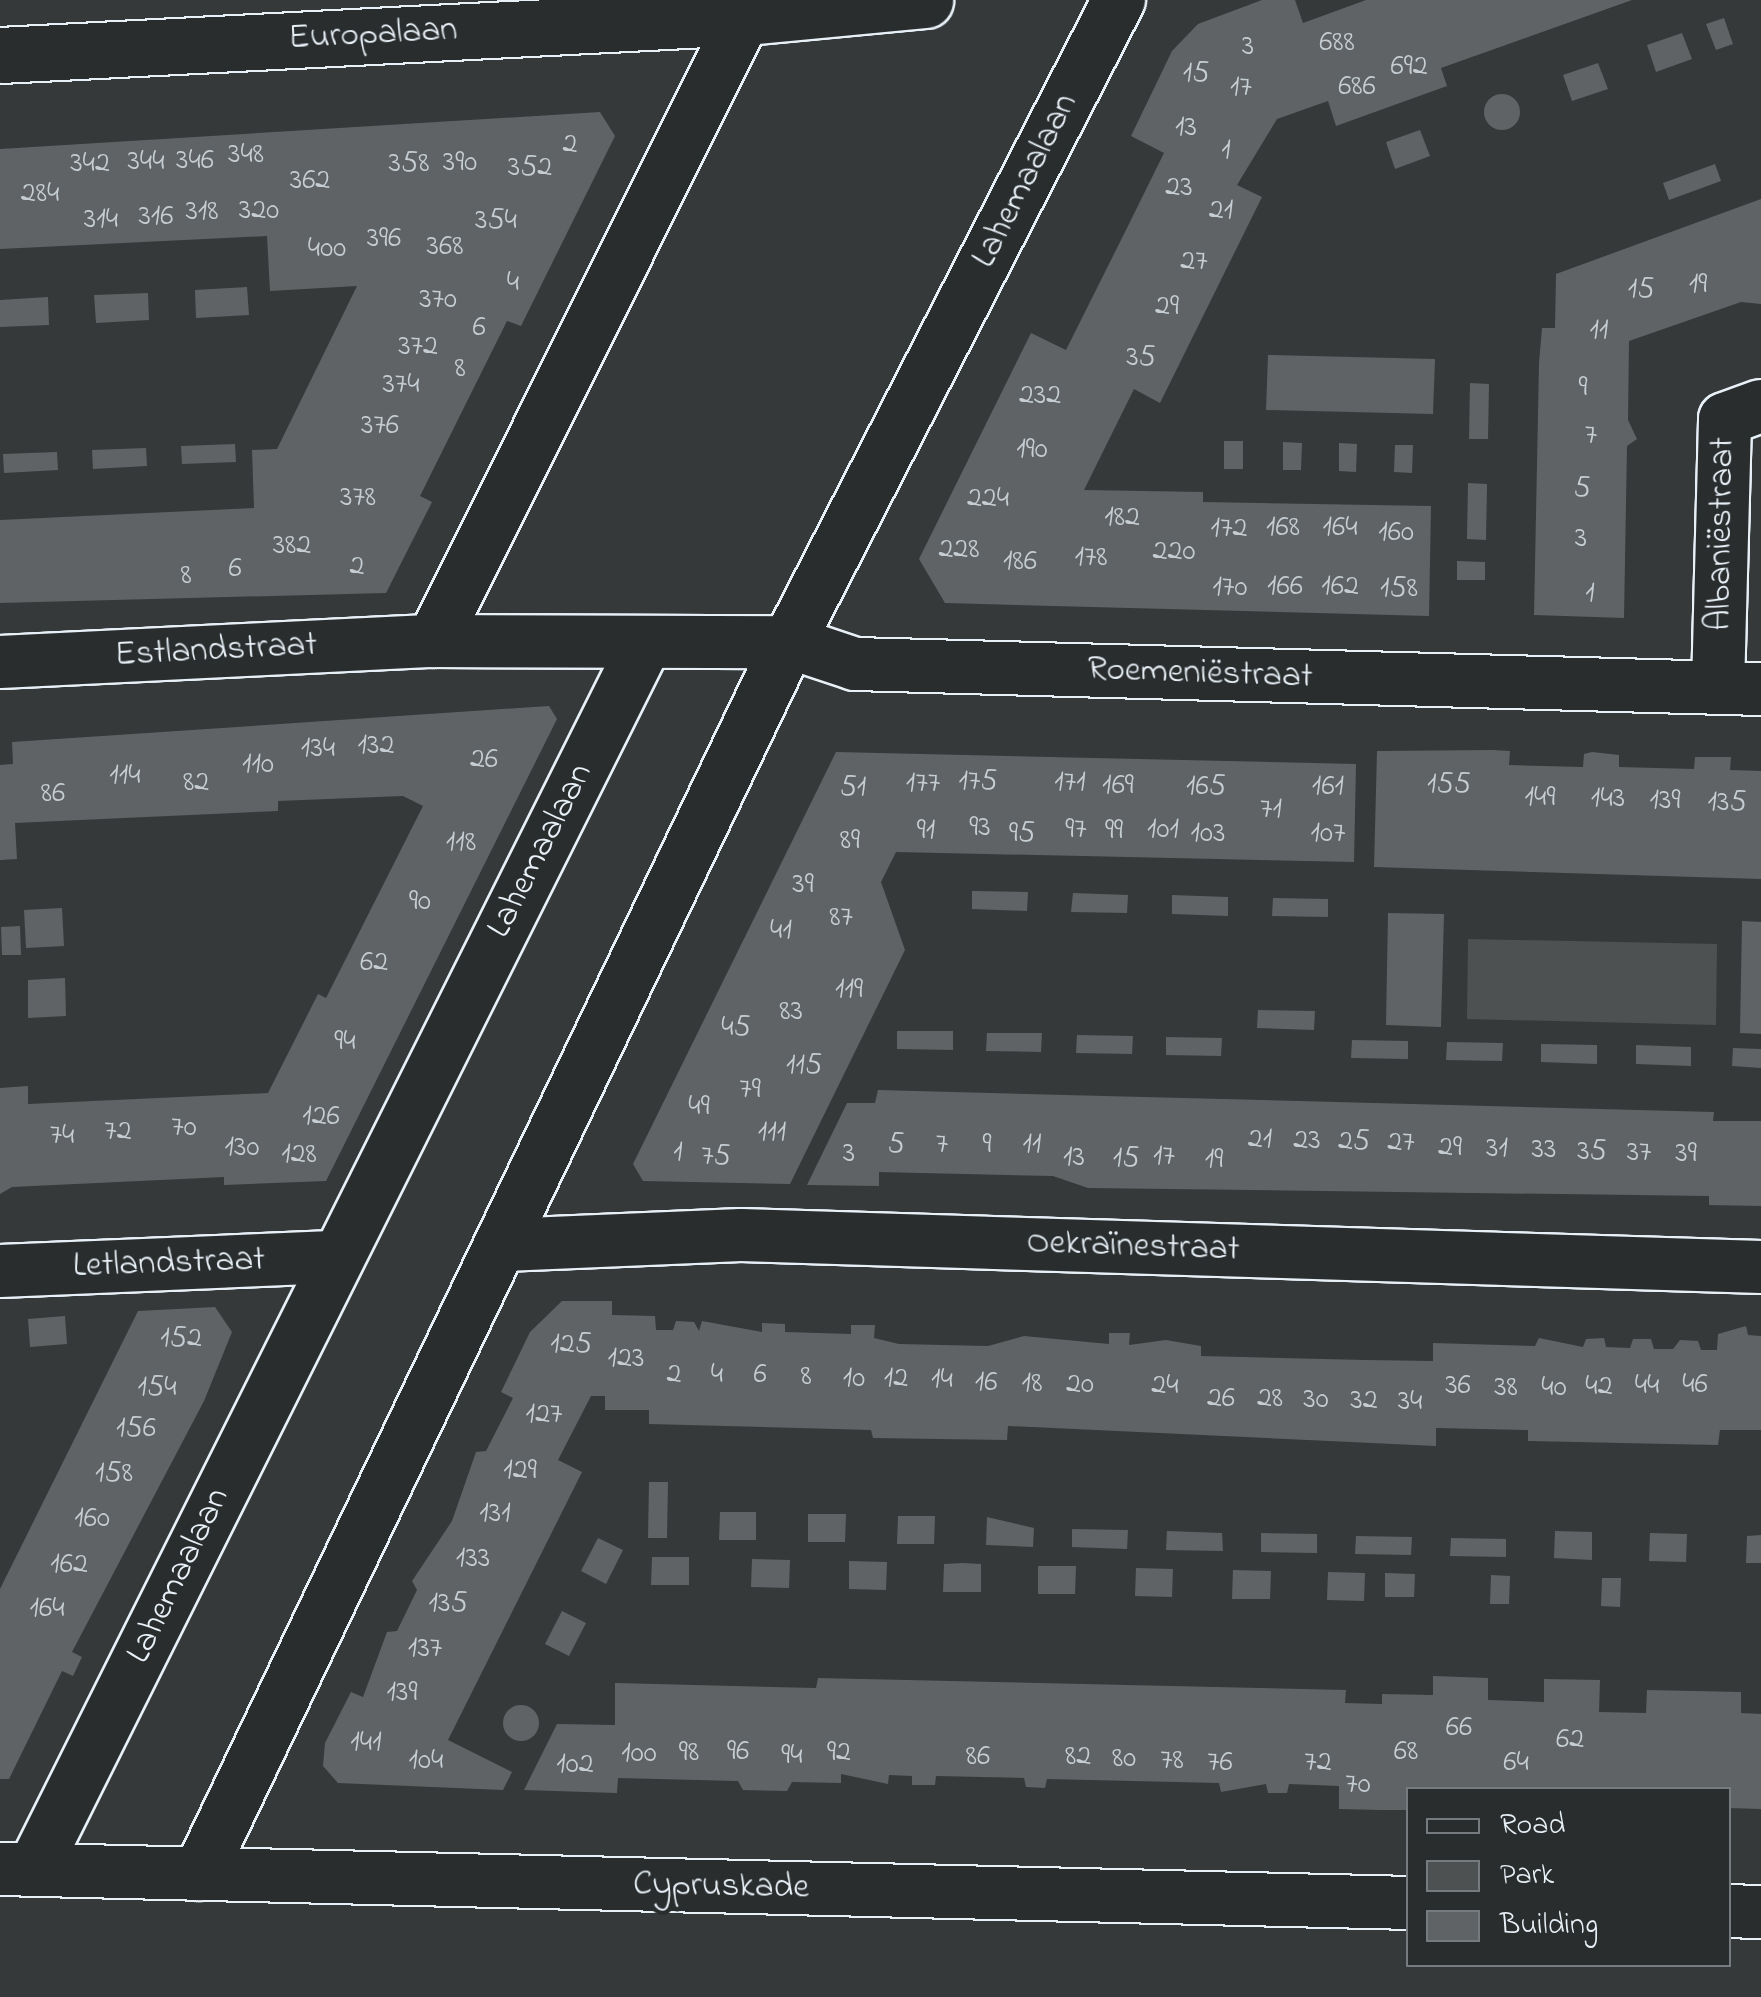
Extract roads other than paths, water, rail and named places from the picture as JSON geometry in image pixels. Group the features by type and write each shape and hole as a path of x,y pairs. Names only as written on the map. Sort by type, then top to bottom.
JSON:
{"street":[{"name":"Europalaan","path":"0,55 925,0"},
{"name":"Lahemaalaan","path":"199,1874 504,1245 789,642 1120,0"},
{"path":"643,648 432,641 750,9"},
{"name":"Albaniëstraat","path":"1739,689 1724,419 1761,406"},
{"name":"Estlandstraat","path":"0,662 432,641"},
{"name":"Roemeniëstraat","path":"643,648 789,642 855,664 1739,689"},
{"name":"Lahemaalaan","path":"17,1869 338,1257 643,648"},
{"name":"Oekraïnestraat","path":"504,1245 740,1235 1761,1266"},
{"name":"Letlandstraat","path":"0,1271 338,1257"},
{"name":"Cypruskade","path":"17,1869 1406,1903"},
{"path":"1731,1911 1761,1912"}]}
